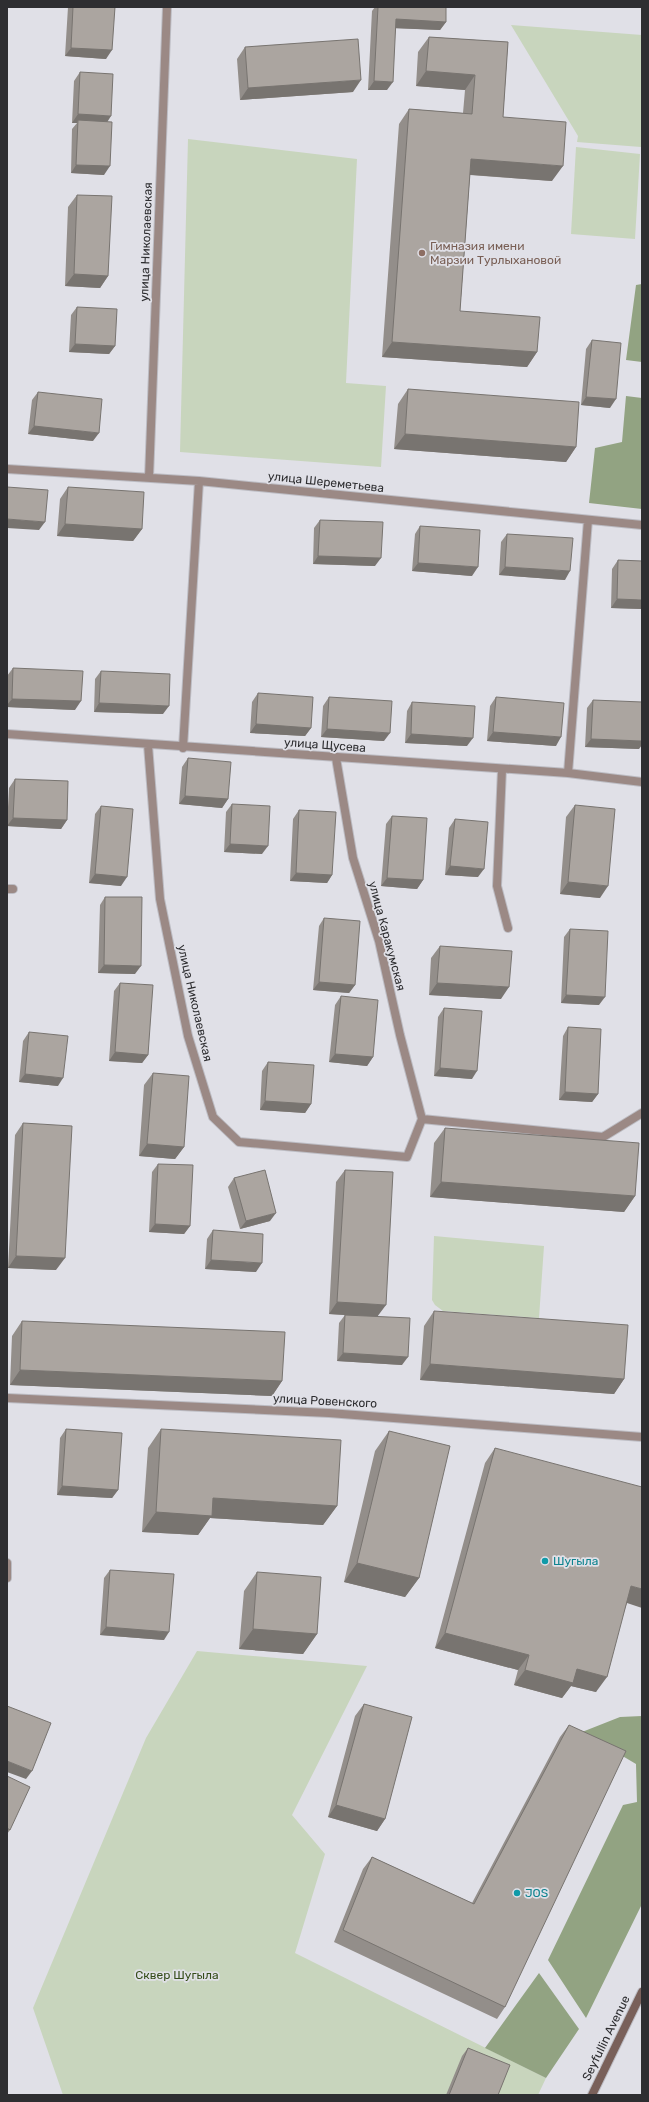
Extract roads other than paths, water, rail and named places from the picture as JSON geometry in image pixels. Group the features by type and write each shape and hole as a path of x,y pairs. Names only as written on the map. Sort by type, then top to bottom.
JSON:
{"main road":[{"name":"Seyfullin Avenue","path":"592,2095 642,1992"}],"street":[{"name":"улица Николаевская","path":"149,478 167,7"},
{"name":"улица Шереметьева","path":"7,469 200,481 588,520 642,524"},
{"path":"183,748 200,481"},
{"path":"568,773 588,520"},
{"name":"улица Щусева","path":"7,734 183,748 568,773 642,782"},
{"name":"улица Николаевская","path":"148,745 160,899 188,1036 213,1118 239,1142 406,1157 422,1119"},
{"name":"улица Каракумская","path":"336,758 353,858 379,941 422,1119"},
{"path":"502,769 497,886 508,928"},
{"path":"422,1119 604,1137 642,1112"},
{"name":"улица Ровенского","path":"7,1398 329,1413 642,1437"},
{"path":"7,1563 7,1575"}],"place":[{"name":"Гимназия имени Марзии Турлыхановой","path":"422,253"},
{"name":"Шугыла","path":"545,1561"},
{"name":"JOS","path":"517,1893"}],"park label":[{"name":"Сквер Шугыла","path":"177,1975"}]}
